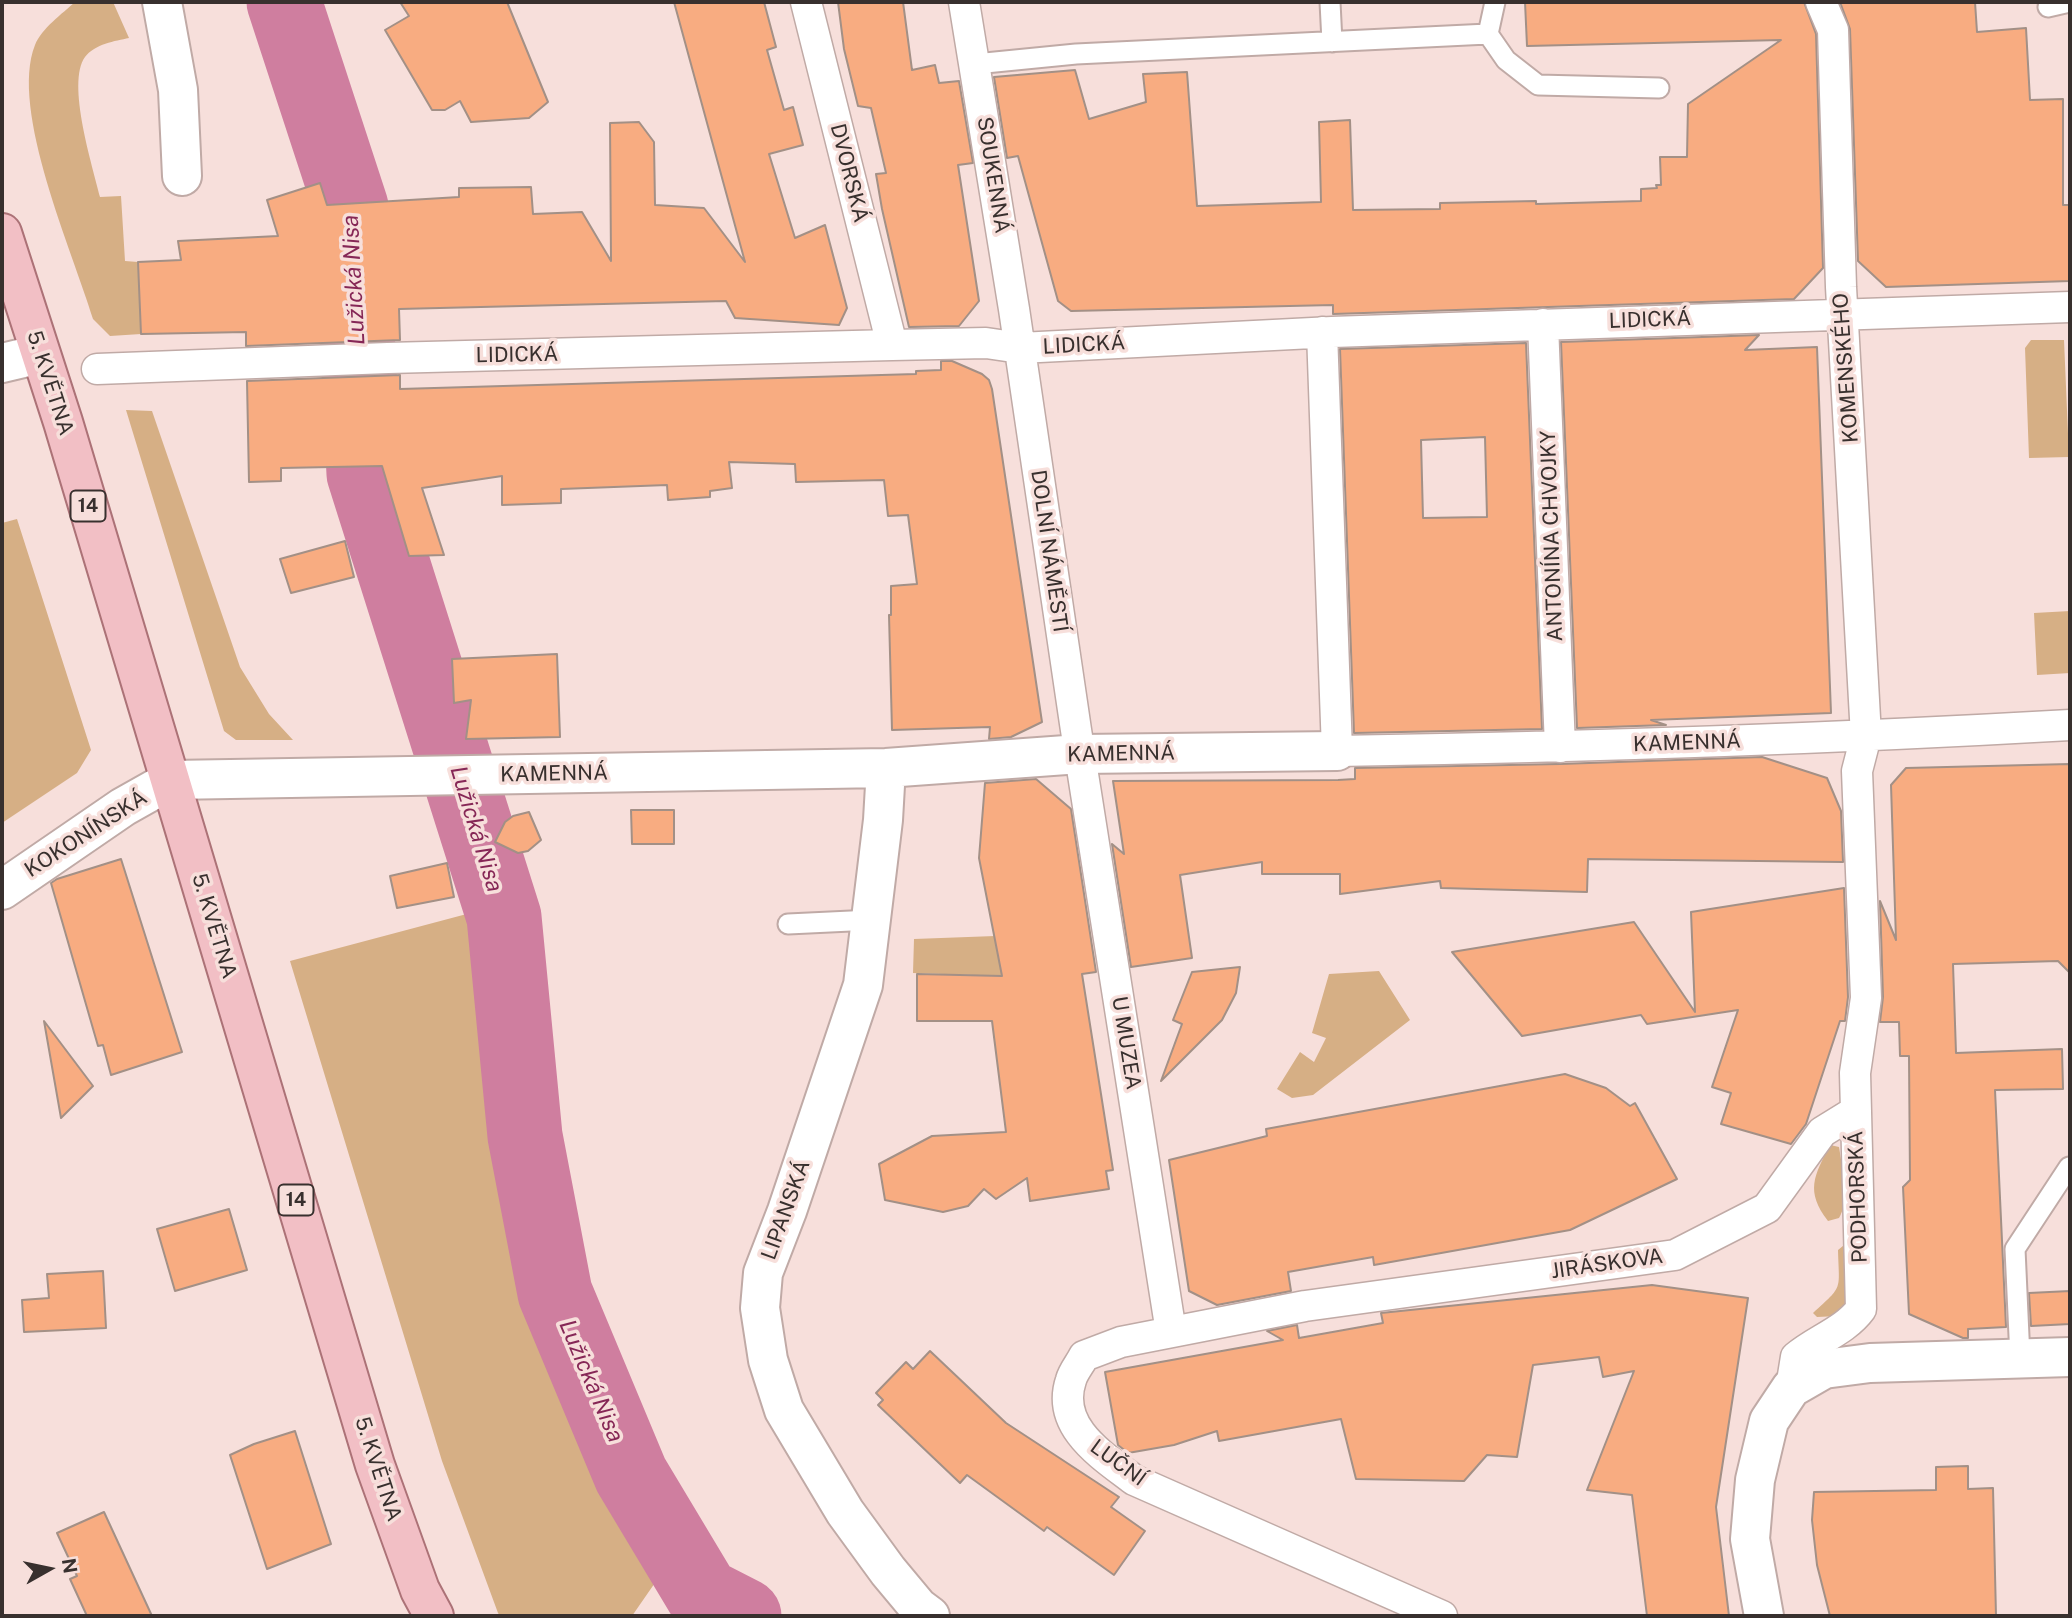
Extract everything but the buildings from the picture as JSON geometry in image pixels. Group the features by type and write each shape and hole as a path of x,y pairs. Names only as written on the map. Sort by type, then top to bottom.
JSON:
{"main road":[{"name":"5. KVĚTNA","path":"2,233 63,422 375,1465 420,1590 434,1616"}],"street":[{"path":"162,2 178,90 182,176"},
{"name":"DVORSKÁ","path":"806,2 892,345"},
{"name":"SOUKENNÁ","path":"964,2 1020,348"},
{"name":"KOMENSKÉHO","path":"1821,2 1833,30 1840,273 1866,736"},
{"name":"LIDICKÁ","path":"97,369 388,358 892,345 986,343 1020,348 1322,332 2070,307"},
{"name":"ANTONÍNA CHVOJKY","path":"1543,324 1560,747"},
{"path":"1322,332 1337,751"},
{"name":"DOLNÍ NÁMĚSTÍ","path":"1020,348 1080,754"},
{"path":"2,363 40,354"},
{"name":"KAMENNÁ","path":"171,780 886,768 1080,754 1560,747 1866,736 2070,725"},
{"name":"PODHORSKÁ","path":"1764,1616 1751,1539 1755,1480 1769,1421 1791,1388 1796,1357 1812,1344 1852,1321 1861,1309 1855,1073 1866,998 1857,771 1866,736"},
{"name":"U MUZEA","path":"1080,754 1171,1332"},
{"name":"LIPANSKÁ","path":"886,768 863,985 787,1211 763,1273 760,1308 768,1360 784,1410 845,1512 928,1614"},
{"name":"KOKONÍNSKÁ","path":"2,890 123,807 171,780"},
{"name":"JIRÁSKOVA","path":"1305,1306 1675,1255 1767,1208 1822,1132 1856,1111"},
{"name":"LUČNÍ","path":"1305,1306 1121,1342 1084,1356 1070,1381 1069,1408 1079,1434 1097,1452 1134,1480 1442,1616"},
{"path":"1791,1388 1824,1368 1870,1363 2044,1358"}],"lane":[{"path":"1330,2 1332,41"},
{"path":"1495,2 1488,34 1506,60 1538,85 1659,88"},
{"path":"2048,7 2070,2"},
{"path":"975,64 1076,54 1488,34"},
{"path":"788,924 872,920"},
{"path":"2044,1358 2015,1249 2069,1167"}],"shaded area":[{"path":"75,2 113,2 129,38 105,44 89,53 80,69 78,86 87,146 100,197 121,196 125,261 138,262 141,334 110,336 93,319 59,220 37,143 30,106 29,73 35,45 47,27"},
{"path":"2031,340 2064,340 2069,457 2029,458 2025,348"},
{"path":"126,410 152,411 240,667 269,714 293,740 236,740 224,731"},
{"path":"17,519 91,750 77,773 2,823 2,523"},
{"path":"2070,611 2070,673 2037,675 2034,613"},
{"path":"478,911 521,1281 659,1577 632,1616 500,1616 498,1613 442,1461 290,961"},
{"path":"995,936 1005,976 913,973 914,939"},
{"path":"1379,971 1410,1020 1313,1095 1292,1098 1277,1089 1300,1052 1314,1062 1326,1038 1312,1033 1329,974"},
{"path":"1830,1145 1839,1147 1844,1204 1839,1218 1828,1221 1816,1201 1814,1183"},
{"path":"1849,1241 1855,1294 1838,1316 1817,1317 1813,1313 1838,1286 1838,1250"}],"waterway":[{"name":"Lužická Nisa","path":"284,2 351,207 364,474 504,917 525,1136 555,1293 631,1475 703,1595 744,1616"}]}
